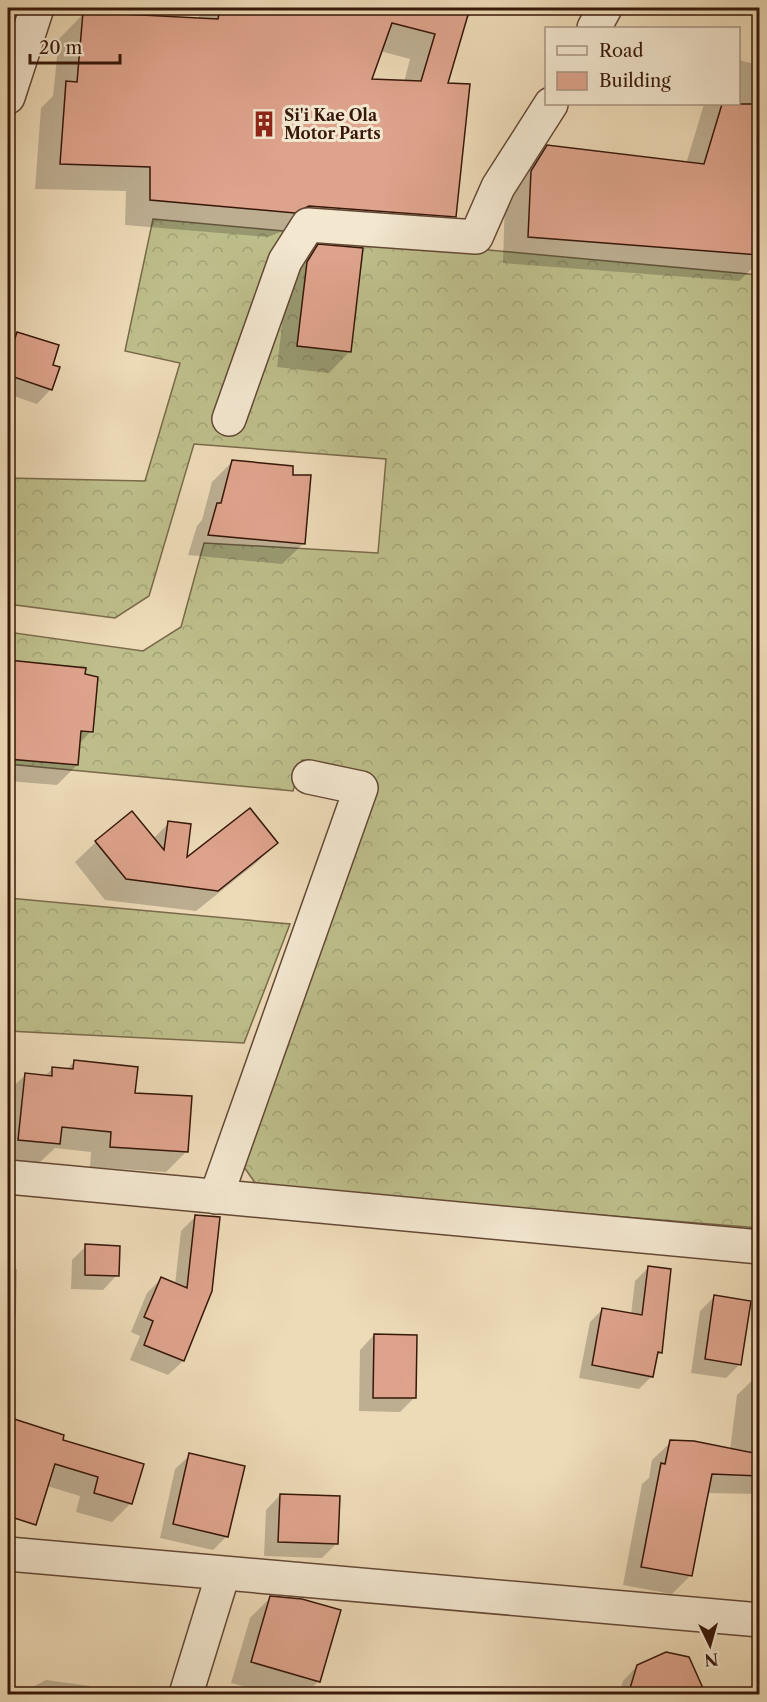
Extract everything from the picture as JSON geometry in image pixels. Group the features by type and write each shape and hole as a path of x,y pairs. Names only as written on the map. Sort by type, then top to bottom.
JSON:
{"street":[{"path":"8,97 37,8"},
{"path":"595,27 605,8"},
{"path":"229,419 285,261 308,225 476,237 498,187 550,105"},
{"path":"216,1197 361,788 309,777"},
{"path":"8,1177 759,1247"},
{"path":"8,1554 759,1620"},
{"path":"186,1695 223,1574"}],"green space":[{"path":"153,219 759,275 759,1228 258,1187 244,1167 349,769 302,760 293,791 8,764 8,632 143,651 181,627 204,543 378,553 386,459 194,444 149,596 115,618 8,604 8,478 145,481 180,363 125,351"},
{"path":"8,898 290,924 244,1043 8,1031"}],"building":[{"name":"Si'i Kae Ola Motor Parts","path":"220,8 470,8 448,83 470,84 456,217 309,206 295,213 150,200 150,167 60,164 66,81 77,82 83,12 218,19","holes":["392,23 435,34 421,81 372,79"]},
{"path":"759,104 759,255 528,237 531,171 547,145 704,164 722,105"},
{"path":"318,244 363,248 351,352 297,346 307,262"},
{"path":"17,332 59,345 53,365 60,367 52,390 8,375 8,359"},
{"path":"232,460 293,466 293,475 311,475 305,544 208,535 217,503 221,503"},
{"path":"8,660 86,668 85,674 98,677 93,732 81,731 78,765 8,759"},
{"path":"250,808 278,843 218,891 126,879 95,841 132,811 164,850 168,821 191,824 187,857"},
{"path":"74,1060 138,1067 135,1093 192,1096 188,1152 110,1147 111,1132 62,1127 60,1144 18,1140 25,1073 52,1076 52,1067 73,1069"},
{"path":"195,1215 220,1217 212,1291 184,1361 144,1345 153,1321 144,1317 161,1277 187,1288"},
{"path":"85,1244 120,1246 119,1276 85,1275"},
{"path":"648,1266 671,1269 662,1353 658,1352 653,1377 592,1365 602,1308 642,1315"},
{"path":"714,1295 751,1301 741,1365 705,1359"},
{"path":"374,1334 417,1335 416,1398 373,1398"},
{"path":"8,1417 64,1435 63,1440 144,1464 132,1504 94,1493 98,1477 55,1464 36,1525 8,1516"},
{"path":"670,1440 694,1441 759,1454 759,1476 712,1474 692,1576 641,1567 661,1463 665,1464"},
{"path":"189,1453 245,1466 228,1537 173,1524"},
{"path":"280,1494 340,1496 338,1544 278,1542"},
{"path":"270,1596 302,1599 341,1610 320,1682 251,1662"},
{"path":"666,1652 689,1657 706,1695 628,1695 637,1665"}],"place":[{"name":"Si'i Kae Ola Motor Parts","path":"264,124"}]}
